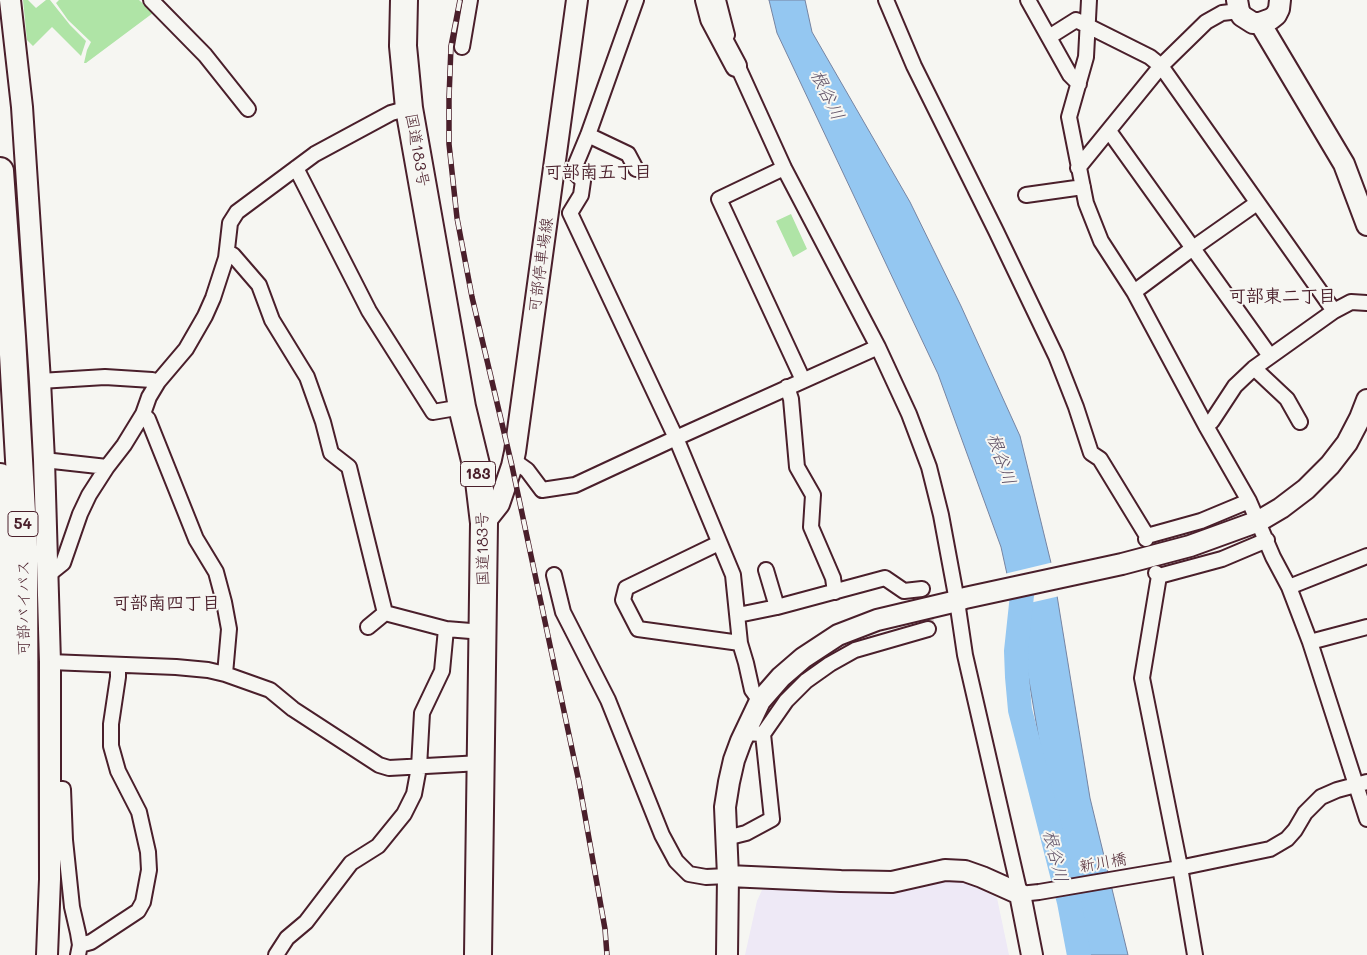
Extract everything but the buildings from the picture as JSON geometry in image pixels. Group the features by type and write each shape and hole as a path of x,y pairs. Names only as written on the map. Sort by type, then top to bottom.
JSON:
{"highway":[{"name":"国道183号","path":"404,0 403,46 409,108 462,407 478,473 484,523 478,955"},
{"name":"可部バイパス","path":"0,171 13,346 24,547 25,878 22,955"},
{"name":"可部バイパス","path":"0,477 6,749 3,955"}],"street":[{"path":"10,0 22,107 40,381 48,575 50,789 57,839 79,950 138,911 143,902 149,870 148,852 139,812 118,771 111,746 111,724 118,665"},
{"path":"151,0 204,55 248,109"},
{"path":"462,47 470,0"},
{"name":"可部停車場線","path":"484,523 499,504 513,460 577,0"},
{"path":"636,0 573,172 583,181 581,196 570,213 676,438 733,574 740,644 752,690 760,701"},
{"path":"706,0 711,18 784,168 878,347 909,414 929,467 1018,853 1030,893 1032,955"},
{"path":"718,0 736,66"},
{"path":"886,0 914,66 1056,356 1091,452 1100,459 1146,538 1201,521 1249,501"},
{"path":"1028,0 1070,75 1079,84"},
{"path":"1089,0 1086,57 1069,117 1086,203 1101,241 1134,292 1206,426 1249,501 1263,530 1289,587 1310,642 1361,784 1367,819"},
{"path":"1078,168 1161,66 1206,22 1238,5 1247,20 1260,23 1266,22 1276,15 1280,0"},
{"path":"1049,37 1076,20 1150,57 1161,66 1334,312"},
{"path":"1260,23 1344,164 1367,225"},
{"path":"48,575 63,563 80,514 89,495 143,414 149,397 158,382 186,349 205,316 213,298 227,252 230,223 237,212 315,154 391,113 409,108"},
{"path":"1109,131 1270,356"},
{"path":"588,135 628,154 636,169"},
{"path":"296,168 369,311 433,412 462,407"},
{"path":"784,168 719,199 803,380"},
{"path":"1026,195 1083,187"},
{"path":"1134,292 1256,203"},
{"path":"227,252 233,255 259,285 272,320 306,377 323,422 331,452 349,467 386,613"},
{"path":"1206,426 1212,421 1235,386 1254,368 1351,302 1367,303"},
{"path":"513,460 527,470 542,490 575,485 878,347"},
{"path":"1254,368 1287,399 1300,422"},
{"path":"40,381 105,376 158,382"},
{"path":"787,387 791,399 797,467 813,494 811,527 833,578 835,592"},
{"path":"1195,955 1142,678 1158,574 1222,559 1263,530 1281,508 1306,489 1330,465 1347,443 1367,400"},
{"path":"143,414 148,419 196,539 216,572 229,629 225,674"},
{"path":"44,460 107,467"},
{"path":"726,838 746,833 772,819 754,734 760,701 781,677 802,658 838,635 877,620 1263,530"},
{"path":"719,544 626,588 623,600 638,629 740,644"},
{"path":"1289,587 1367,556"},
{"path":"766,570 776,607"},
{"path":"554,575 563,612 608,700 662,835 676,861 689,874 892,882 946,870 965,871 1030,893"},
{"path":"738,615 776,607 885,578 904,591 922,589"},
{"path":"368,627 386,613"},
{"path":"386,613 446,629 483,632"},
{"path":"1310,642 1367,627"},
{"path":"276,955 287,938 306,922 351,863 378,846 404,814 414,794 419,767 422,713 442,671 446,629"},
{"path":"727,955 728,876 725,808 734,760 754,734 786,701 806,681 830,664 855,650 928,629"},
{"path":"50,662 176,666 225,674 270,690 293,709 379,765 389,768 481,762"},
{"name":"新川橋","path":"1030,893 1177,868 1270,849 1287,839 1305,813 1320,797 1337,790 1361,784"},
{"path":"47,955 57,839"}],"shaded area":[{"path":"948,878 970,883 997,898 1009,955 745,955 757,901 762,890 774,885"}],"green space":[{"path":"23,0 28,0 36,8 46,0 50,0 86,41 81,56 52,27 33,46 27,40"},
{"path":"59,0 139,0 153,13 84,63 91,42 68,20 56,3"},
{"path":"791,214 807,249 793,257 776,221"}],"water":[{"path":"769,0 805,0 812,32 910,202 961,306 1020,436 1053,571 1090,798 1128,955 1084,955 1048,793 1024,651 1001,547 938,374 777,33"}],"pier":[{"path":"1054,562 1060,596 1012,607 1004,574"}],"waterway":[{"name":"根谷川","path":"1022,595 1016,651 1020,710 1069,902 1079,955"}],"tunnel":[{"path":"922,589 928,629"}],"railway":[{"path":"460,0 451,46 449,98 449,144 457,218 472,297 512,466 579,782 605,929 607,955"}],"district":[{"name":"可部南五丁目","path":"598,172"},
{"name":"可部東二丁目","path":"1282,296"},
{"name":"可部南四丁目","path":"166,603"}]}
